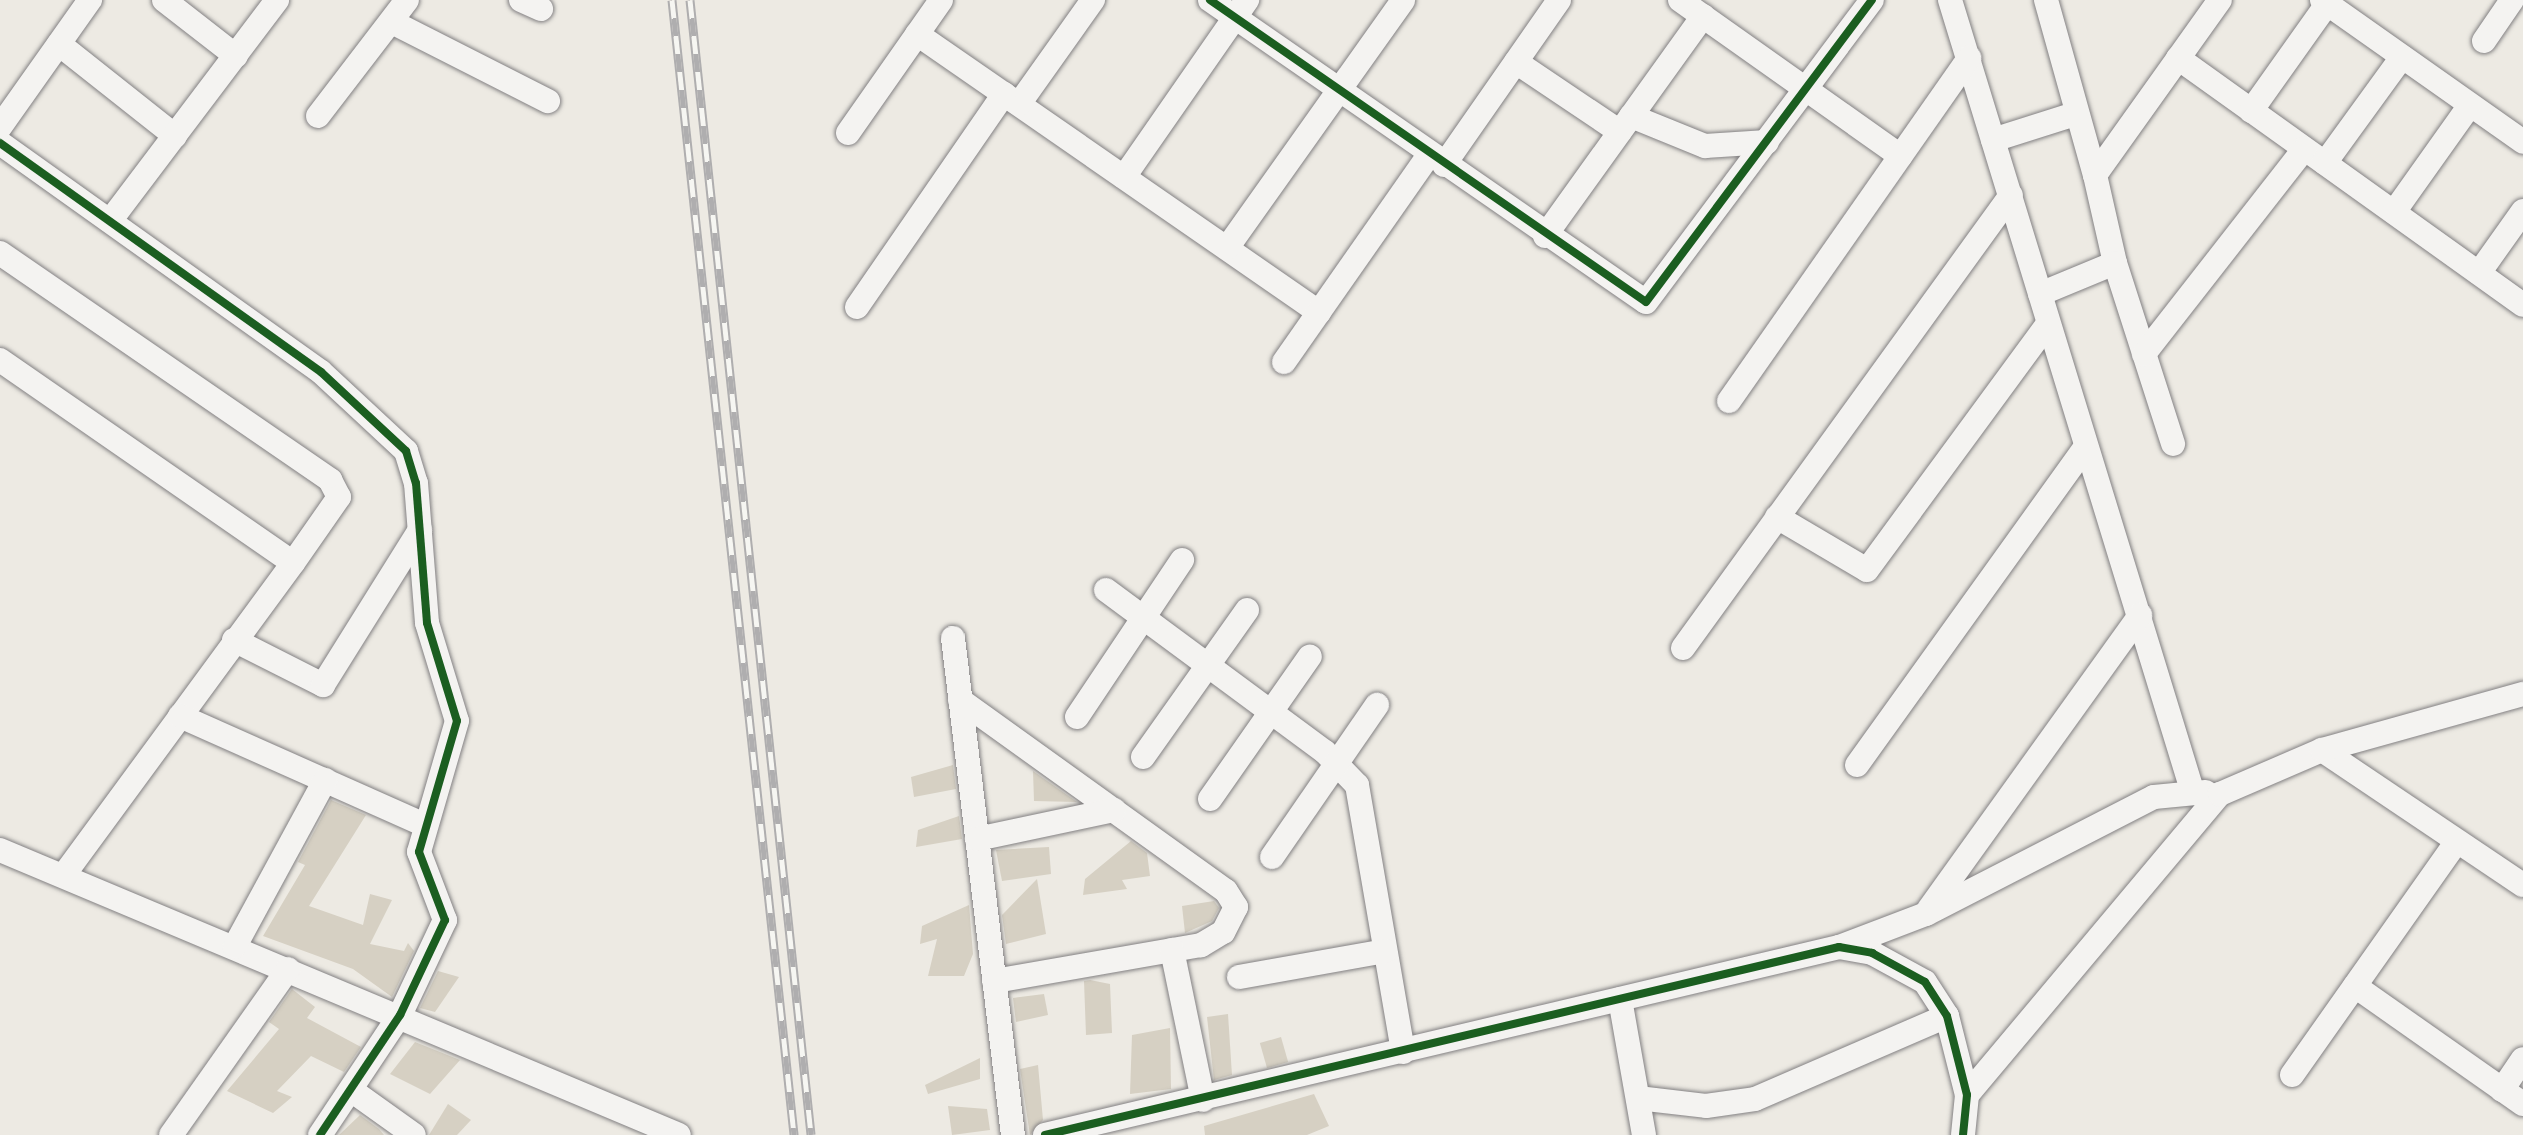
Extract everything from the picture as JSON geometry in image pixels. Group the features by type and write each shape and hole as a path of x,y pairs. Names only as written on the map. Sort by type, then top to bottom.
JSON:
{"street":[{"path":"0,127 90,0"},
{"path":"164,0 236,56"},
{"path":"110,221 277,0"},
{"path":"318,116 407,0"},
{"path":"848,133 941,0"},
{"path":"857,307 1012,99 1093,0"},
{"path":"1210,0 1241,9 1338,90 1639,300 1653,300 1872,0"},
{"path":"1227,248 1403,0"},
{"path":"1284,362 1436,160 1516,62 1559,0"},
{"path":"1680,0 1900,156"},
{"path":"1950,0 2011,195 2047,325 2140,615 2192,790"},
{"path":"2046,0 2075,114 2095,175 2115,263 2173,444"},
{"path":"2095,175 2220,0"},
{"path":"2484,41 2512,0"},
{"path":"2251,111 2324,2 2523,142"},
{"path":"1124,177 1241,9"},
{"path":"1545,236 1703,16"},
{"path":"392,22 548,101"},
{"path":"917,34 1319,312"},
{"path":"59,44 175,136"},
{"path":"2325,163 2402,57"},
{"path":"1729,401 1969,58"},
{"path":"2178,58 2523,305"},
{"path":"1516,62 1626,124 1705,146 1767,142"},
{"path":"2394,212 2470,105"},
{"path":"1993,140 2075,114"},
{"path":"0,143 385,424 406,451 420,530 427,623 457,721 425,825 419,867 445,920 400,1015 320,1135"},
{"path":"2144,354 2304,149"},
{"path":"1683,648 2011,195"},
{"path":"2479,273 2523,211"},
{"path":"0,253 330,480 339,497 64,875"},
{"path":"2040,294 2115,263"},
{"path":"1777,517 1867,570 2047,325"},
{"path":"0,360 293,563"},
{"path":"1857,765 2085,448"},
{"path":"234,640 323,685 420,530"},
{"path":"1077,717 1182,560"},
{"path":"1106,590 1337,763 1357,785 1403,1052"},
{"path":"1143,757 1247,610"},
{"path":"1926,914 2140,615"},
{"path":"953,638 1013,1135"},
{"path":"1210,799 1310,656"},
{"path":"1967,1095 2220,794 2322,750 2522,694"},
{"path":"960,700 1232,898 1236,907 1223,932 1172,950 994,981"},
{"path":"1272,857 1377,705"},
{"path":"180,716 425,825"},
{"path":"2322,750 2523,885"},
{"path":"235,946 325,780"},
{"path":"1045,1135 1839,947 1926,914 2154,797 2192,790 2220,794"},
{"path":"977,839 1114,810"},
{"path":"2292,1075 2457,841"},
{"path":"0,850 400,1015 679,1135"},
{"path":"1839,947 1908,968 1947,1016 1967,1095 1963,1135"},
{"path":"1172,950 1203,1100"},
{"path":"1239,977 1385,951"},
{"path":"171,1135 288,969"},
{"path":"2355,986 2523,1104"},
{"path":"1620,999 1644,1135"},
{"path":"1638,1098 1706,1106 1755,1099 1947,1016"},
{"path":"2502,1090 2523,1059"},
{"path":"351,1090 414,1135"}],"building":[{"path":"953,765 956,789 914,797 911,777"},
{"path":"1033,771 1077,802 1034,801"},
{"path":"331,800 366,815 309,906 363,925 370,894 392,900 370,944 404,951 408,943 414,951 392,997 353,969 263,936 305,865 298,862"},
{"path":"959,816 962,839 916,847 918,830"},
{"path":"1131,841 1147,853 1150,876 1122,880 1127,889 1083,895 1085,879"},
{"path":"1049,847 1051,874 1002,881 996,850"},
{"path":"1037,879 1046,934 1006,944 1002,915"},
{"path":"1214,901 1219,908 1212,921 1185,933 1182,906"},
{"path":"969,905 973,954 964,976 928,976 937,939 920,944 922,926"},
{"path":"438,971 459,977 435,1012 420,1008"},
{"path":"1084,981 1110,984 1112,1033 1086,1035"},
{"path":"292,989 315,1007 307,1018 361,1047 344,1072 311,1056 277,1091 292,1097 273,1113 227,1091 279,1029 269,1022"},
{"path":"1044,994 1048,1015 1016,1022 1013,998"},
{"path":"1228,1014 1232,1075 1214,1080 1207,1017"},
{"path":"1170,1028 1171,1089 1130,1094 1132,1035"},
{"path":"1281,1037 1288,1062 1267,1068 1260,1043"},
{"path":"415,1042 460,1060 430,1094 390,1074"},
{"path":"980,1058 980,1079 928,1094 925,1085"},
{"path":"1038,1065 1043,1120 1030,1135 1020,1069"},
{"path":"1314,1094 1329,1126 1307,1135 1205,1135 1204,1126"},
{"path":"448,1104 471,1120 457,1135 429,1135"},
{"path":"948,1106 987,1109 990,1130 952,1135"},
{"path":"360,1115 379,1129 384,1135 339,1135"}],"railway":[{"path":"672,0 794,1135"},
{"path":"690,0 811,1135"}],"cycle path":[{"path":"1210,0 1646,302 1872,0"},
{"path":"0,143 321,372 406,451 416,483 427,623 457,721 419,852 445,920 400,1015 320,1135"},
{"path":"1045,1135 1839,947 1872,953 1925,982 1947,1016 1967,1095 1963,1135"}]}
